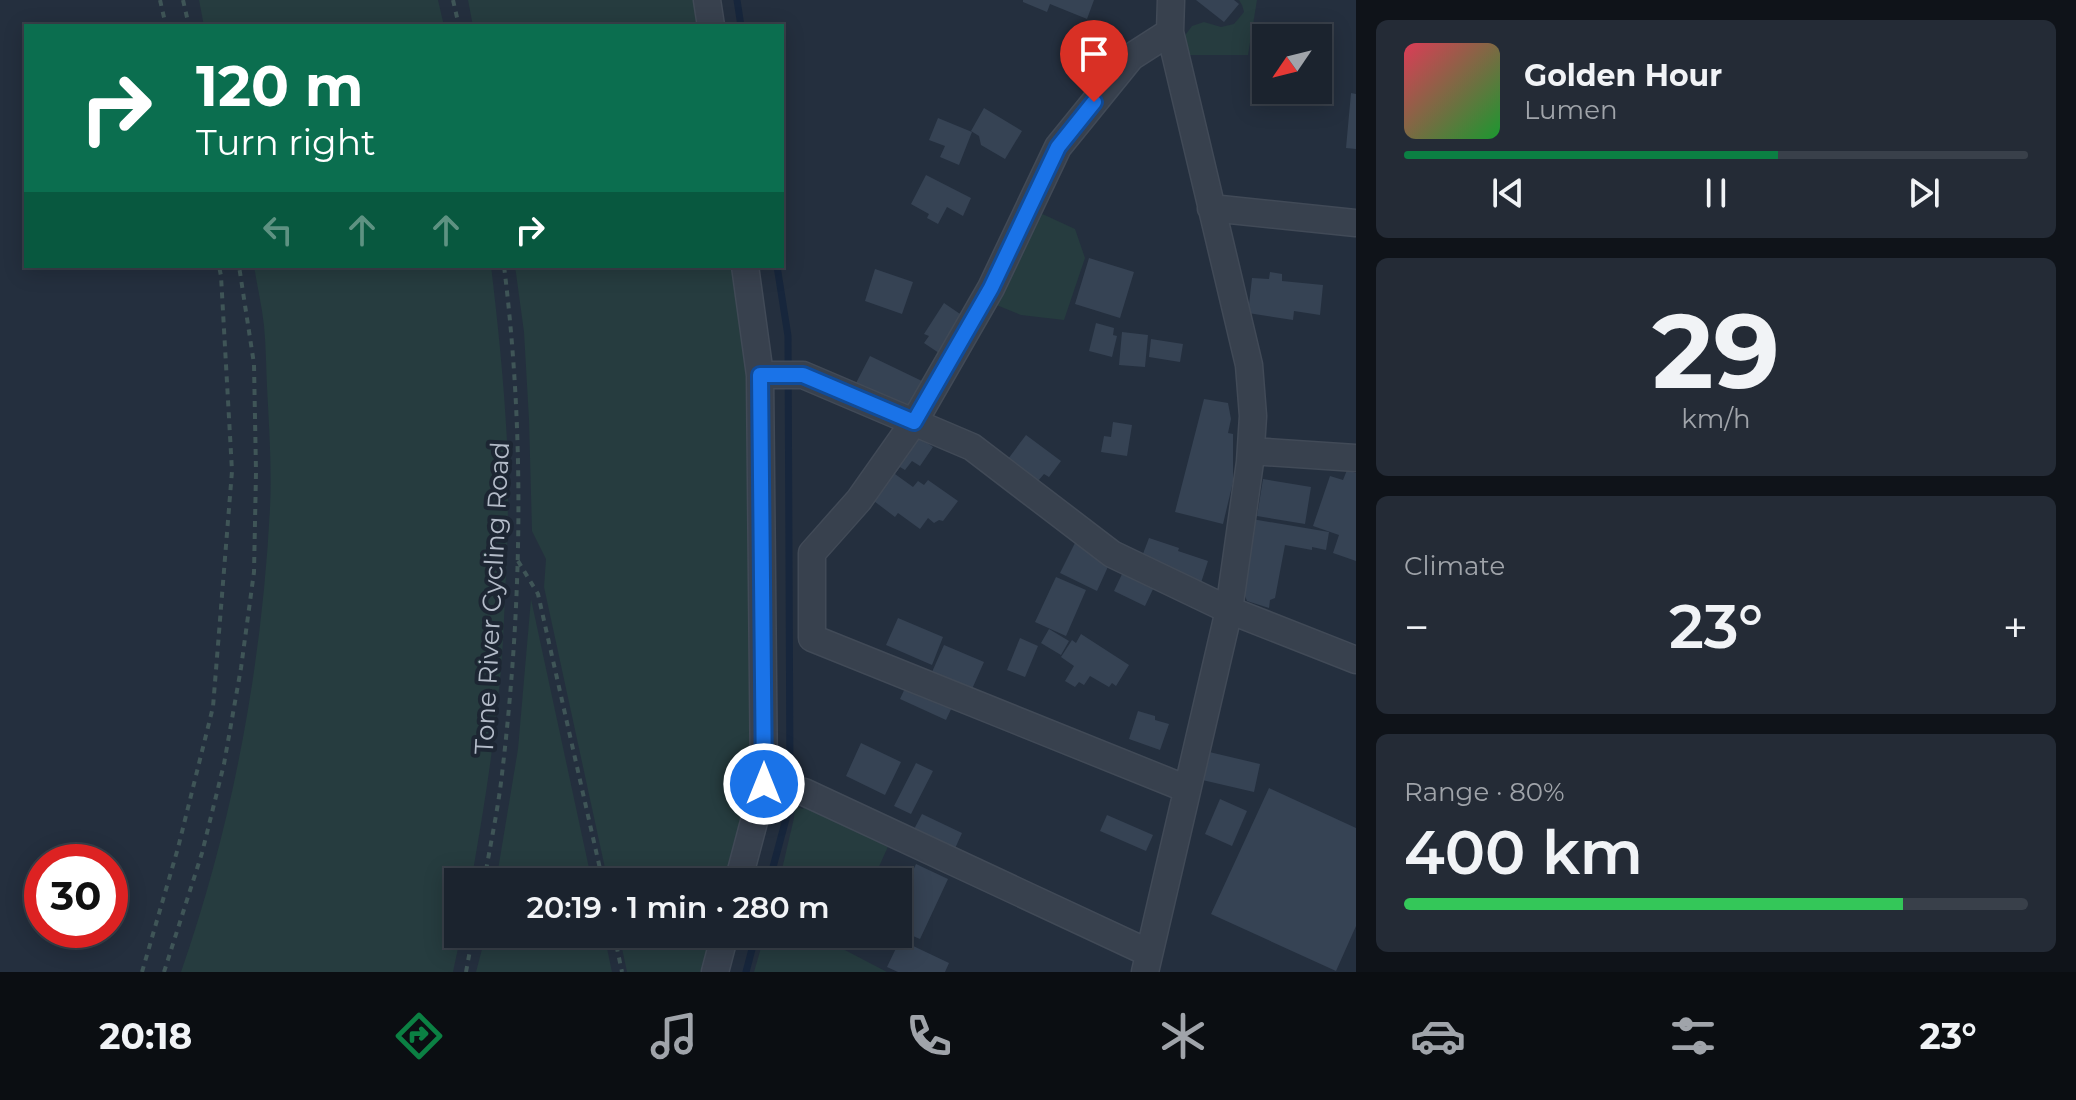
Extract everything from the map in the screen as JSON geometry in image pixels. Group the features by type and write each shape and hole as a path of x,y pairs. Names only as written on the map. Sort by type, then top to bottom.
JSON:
{"street":[{"path":"707,0 711,24"},
{"path":"769,785 804,792 1147,963 1229,610 1253,416 1249,365 1170,32 1171,0"},
{"path":"1170,32 1131,57 1058,147 991,288 914,422 859,500 812,553 812,638 1187,789"},
{"path":"1211,208 1356,223"},
{"path":"742,868 769,785 767,375 745,268"},
{"path":"767,375 803,375 972,447 1112,554 1229,610 1356,660"},
{"path":"1251,451 1356,458"},
{"path":"715,972 721,948"}],"path":[{"path":"160,0 166,24"},
{"path":"183,0 189,24"},
{"path":"453,0 459,24"},
{"path":"142,972 178,848 213,707 232,471 219,268"},
{"path":"164,972 202,853 224,764 254,572 254,364 239,268"},
{"name":"Tone River Cycling Road","path":"486,868 502,777 513,666 517,561 518,423 504,268"},
{"path":"517,561 538,594 600,868"},
{"path":"466,972 470,948"},
{"path":"617,948 622,972"}],"green space":[{"path":"199,0 438,0 444,24 204,24"},
{"path":"468,0 698,0 701,24 473,24"},
{"path":"1239,0 1257,0 1248,55 1186,55 1183,38 1192,26 1204,22 1221,27 1234,24 1244,12"},
{"path":"1036,211 1075,229 1085,258 1064,320 1021,315 994,304"},
{"path":"254,268 491,268 508,466 503,641 498,702 473,868 444,868 444,948 458,948 453,972 181,972 216,859 230,801 260,626 270,508 265,334"},
{"path":"515,268 737,268 751,361 754,777 731,868 605,868 544,587 546,559 532,531 524,332"},
{"path":"531,599 589,868 498,868 518,749"},
{"path":"804,798 891,840 878,868 782,868 795,806 803,809"},
{"path":"482,948 607,948 612,972 476,972"},
{"path":"622,948 711,948 705,972 627,972"},
{"path":"761,948 841,948 887,972 754,972"}],"building":[{"path":"1023,0 1094,0 1087,19 1050,4 1047,12"},
{"path":"1196,0 1234,0 1239,4 1224,22"},
{"path":"1351,93 1356,94 1356,149 1346,148"},
{"path":"984,108 1022,131 1005,159 981,145 979,136 971,131"},
{"path":"938,118 972,132 959,165 940,157 945,146 929,140"},
{"path":"926,175 971,198 963,216 947,207 938,224 927,218 929,214 911,204"},
{"path":"1089,258 1134,272 1120,318 1075,304"},
{"path":"875,269 913,282 902,314 865,301"},
{"path":"1270,272 1282,274 1282,281 1323,285 1320,315 1294,311 1293,320 1248,313 1252,278 1269,279"},
{"path":"944,303 963,316 939,353 924,343 929,336 924,334"},
{"path":"1096,323 1114,328 1113,335 1117,336 1112,357 1089,351"},
{"path":"1122,332 1148,335 1145,367 1119,365"},
{"path":"1151,339 1183,344 1180,362 1149,357"},
{"path":"870,356 924,382 909,412 855,385"},
{"path":"1204,399 1228,403 1231,419 1228,433 1233,434 1233,482 1223,524 1175,512"},
{"path":"1113,422 1132,425 1127,456 1101,452 1104,436 1111,437"},
{"path":"914,434 933,447 920,466 912,461 905,470 900,467 895,474 913,487 918,481 924,485 928,480 958,501 943,521 934,523 928,518 920,529 898,513 895,517 870,498"},
{"path":"1026,435 1061,461 1049,477 1044,474 1038,481 1008,459"},
{"path":"1347,470 1356,473 1356,561 1333,553 1339,535 1313,526 1330,476 1343,480"},
{"path":"1263,479 1311,487 1305,524 1257,516"},
{"path":"1252,519 1329,532 1326,550 1285,545 1275,598 1270,600 1269,608 1247,601 1241,586"},
{"path":"1149,538 1208,561 1200,586 1141,559"},
{"path":"1075,543 1111,560 1097,591 1060,573"},
{"path":"1123,572 1154,587 1145,606 1114,591"},
{"path":"1056,577 1086,590 1066,636 1035,622"},
{"path":"898,618 943,637 932,665 886,645"},
{"path":"1049,629 1069,641 1061,655 1041,643"},
{"path":"1081,634 1129,665 1116,686 1112,683 1109,687 1090,676 1084,685 1079,682 1075,687 1065,681 1074,666 1061,657 1072,640 1076,643"},
{"path":"1020,638 1038,646 1025,677 1007,670"},
{"path":"944,645 984,662 972,689 932,672"},
{"path":"907,684 953,705 946,720 900,699"},
{"path":"1138,711 1169,724 1160,750 1129,739"},
{"path":"861,743 901,762 885,795 846,776"},
{"path":"1205,751 1260,764 1254,792 1198,779"},
{"path":"916,763 933,771 911,814 894,806"},
{"path":"1269,788 1356,828 1356,926 1336,971 1211,914"},
{"path":"1220,799 1247,811 1232,846 1205,834"},
{"path":"922,814 962,833 952,855 911,835"},
{"path":"1107,815 1153,835 1146,851 1100,831"},
{"path":"916,864 948,879 920,939 912,938 912,873"},
{"path":"912,945 949,963 945,972 898,972 887,967 896,948 912,948"}],"waterway":[{"path":"737,0 741,24"},
{"path":"777,268 788,336 790,782"},
{"path":"773,868 790,795"},
{"path":"746,972 752,948"}],"route":[{"path":"764,784 760,375 803,375 914,422 991,288 1058,147 1094,102"}]}
